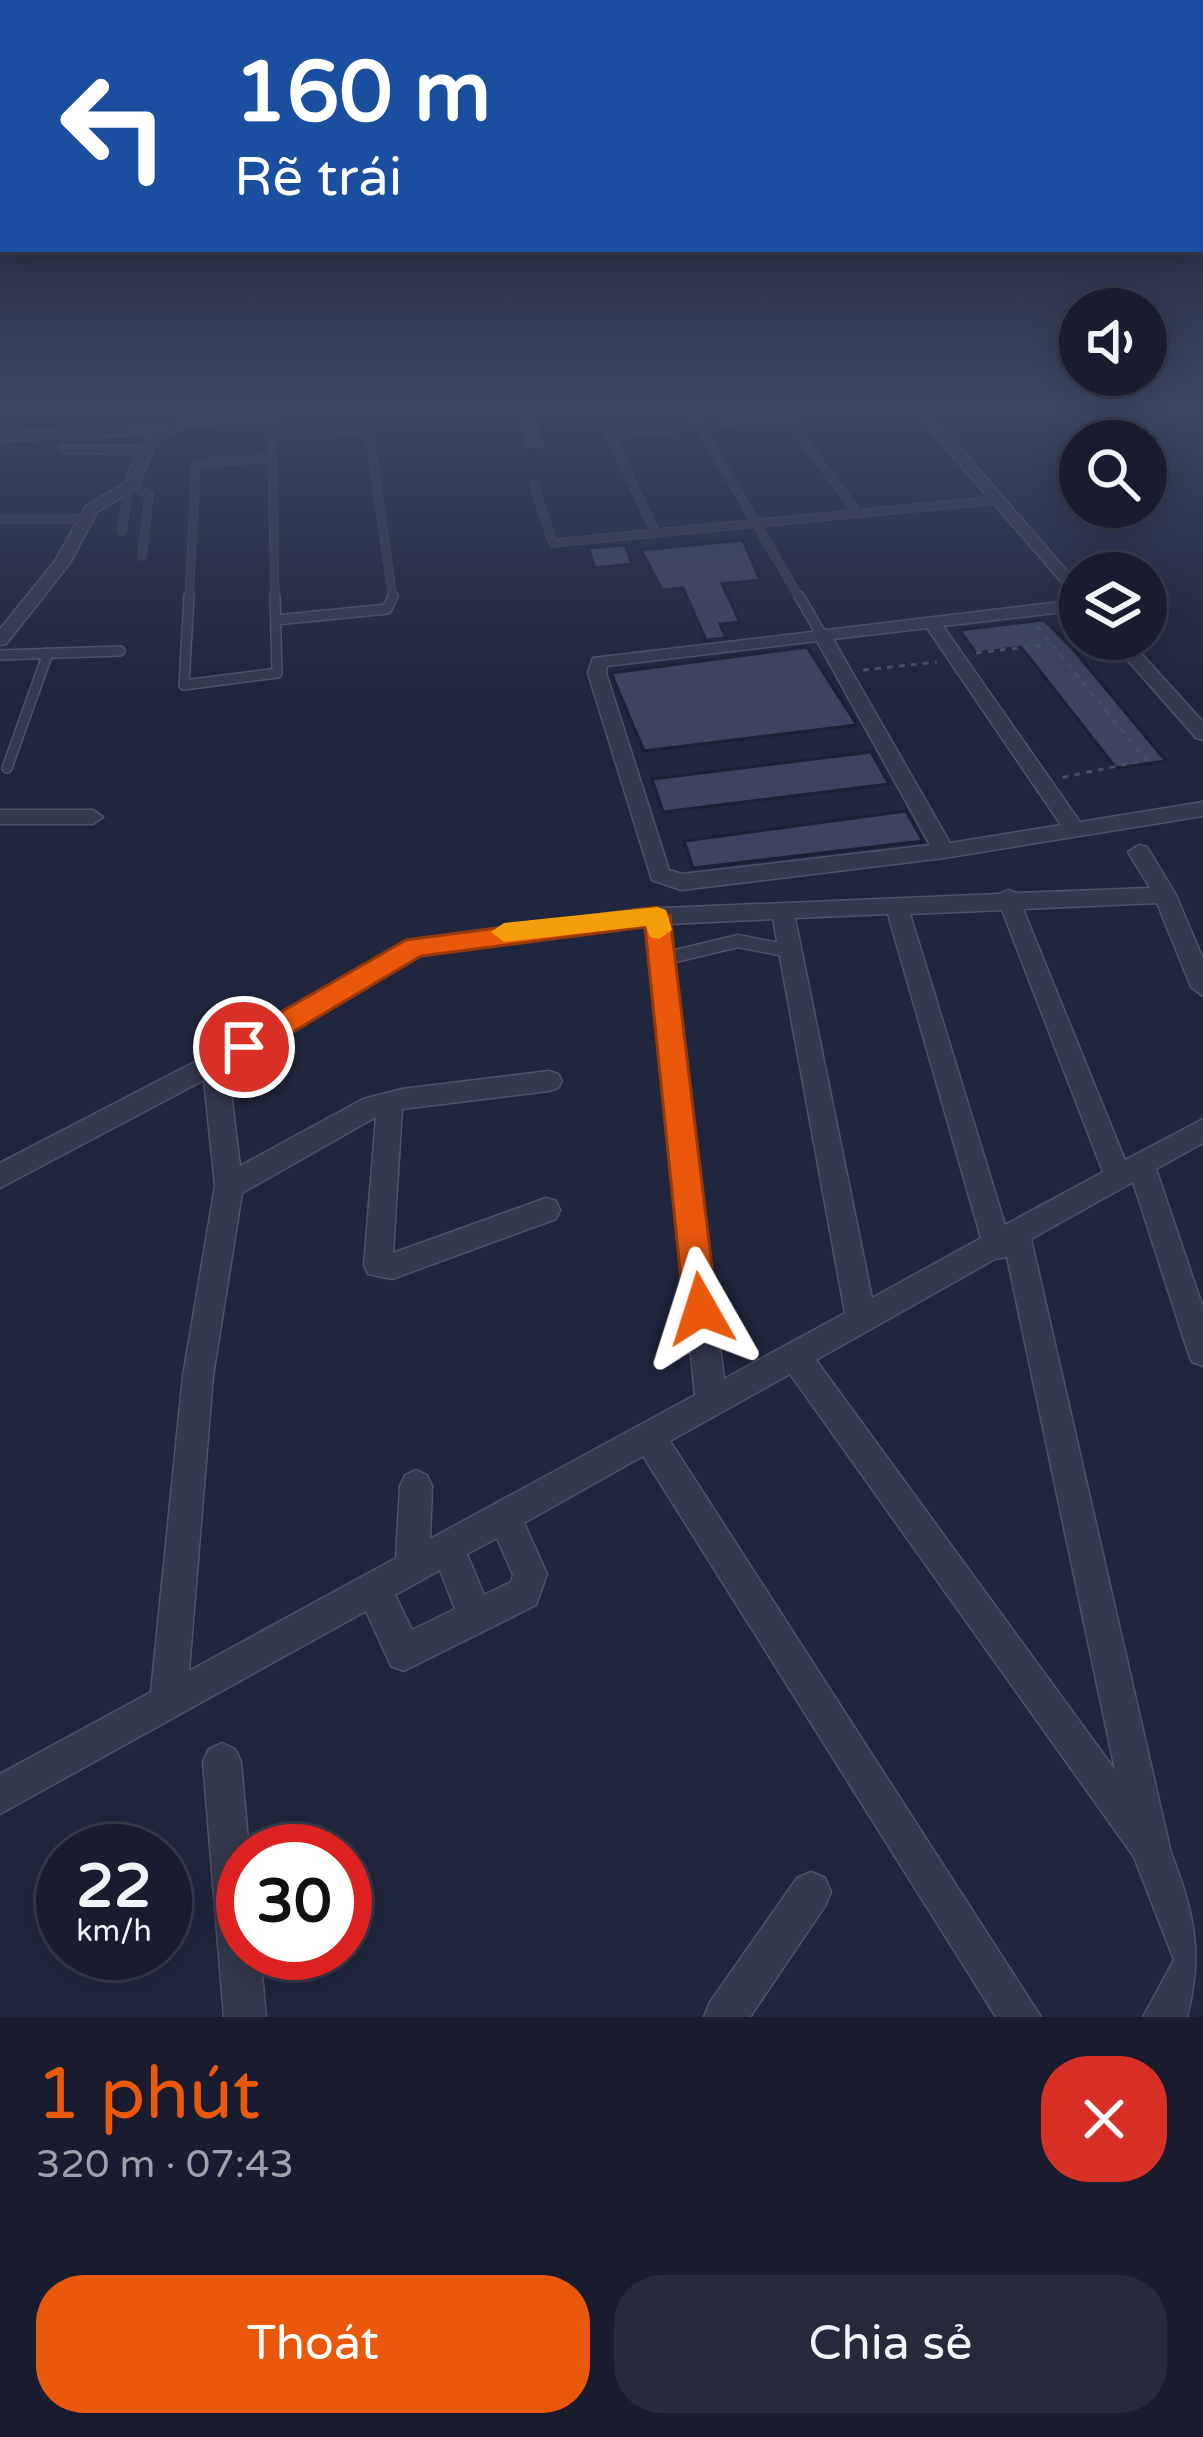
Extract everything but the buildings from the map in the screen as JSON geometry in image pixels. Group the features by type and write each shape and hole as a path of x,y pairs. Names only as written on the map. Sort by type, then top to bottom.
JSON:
{"street":[{"path":"0,640 62,563 83,519 115,497"},
{"path":"995,497 1059,575"},
{"path":"1059,605 599,662 597,673 660,875 681,882 944,850 1203,809"},
{"path":"931,620 1074,829"},
{"path":"820,632 944,850"},
{"path":"1137,660 1203,734"},
{"path":"0,817 93,817"},
{"path":"1139,852 1165,895 1203,987"},
{"path":"0,1175 215,1063 415,947 657,916 1165,895"},
{"path":"1008,898 1129,1169 1203,1352"},
{"path":"896,904 1007,1241 1152,1853 1199,1962 1164,2017"},
{"path":"783,913 861,1319"},
{"path":"657,916 711,1400"},
{"path":"168,1702 198,1376 229,1186 215,1063"},
{"path":"229,1186 362,1110 390,1102 549,1081"},
{"path":"390,1102 378,1265 392,1266 546,1210"},
{"path":"0,1795 1203,1130"},
{"path":"796,1356 1152,1853"},
{"path":"649,1437 1020,2017"},
{"path":"412,1567 416,1486"},
{"path":"374,1588 404,1653 524,1593 530,1584 504,1517"},
{"path":"448,1548 476,1618"},
{"path":"222,1762 245,2017"},
{"path":"725,2017 811,1892"}],"lane":[{"path":"122,531 128,497"},
{"path":"142,556 149,497"},
{"path":"194,497 182,683 275,675 273,497"},
{"path":"276,620 386,608 394,603 378,497"},
{"path":"538,497 553,543 998,500"},
{"path":"639,497 656,534"},
{"path":"742,497 820,632"},
{"path":"846,497 858,514"},
{"path":"0,519 83,519"},
{"path":"0,655 120,651"},
{"path":"7,767 48,653"},
{"path":"663,959 738,940 790,951"}],"path":[{"path":"1024,611 1145,760 1135,766 1043,780"},
{"path":"843,673 1052,644"}],"slow traffic":[{"path":"504,932 657,916 659,930"}],"route":[{"path":"244,1047 415,947 657,916 701,1309"}]}
